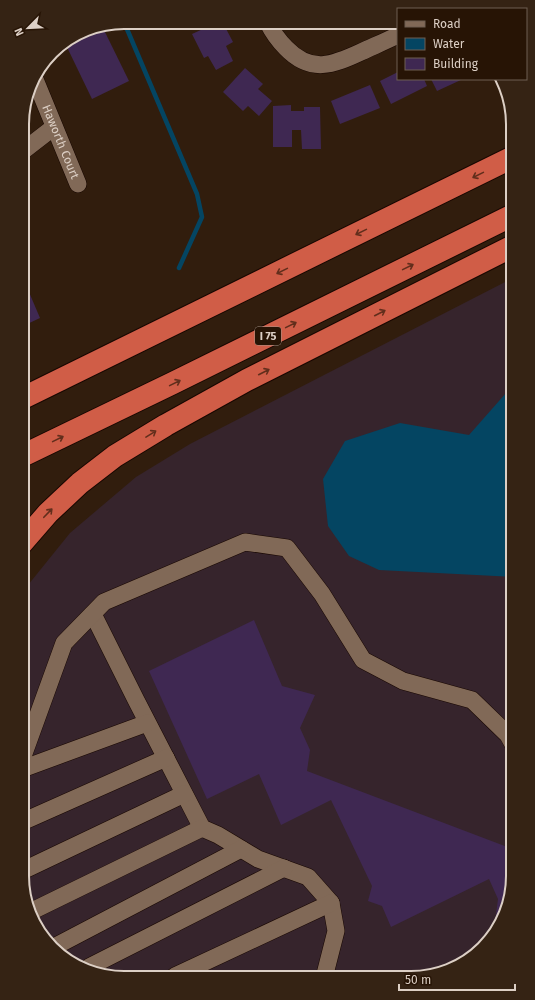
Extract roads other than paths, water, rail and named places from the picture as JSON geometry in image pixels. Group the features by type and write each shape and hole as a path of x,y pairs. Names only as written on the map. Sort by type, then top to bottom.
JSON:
{"highway":[{"path":"29,395 506,160"},
{"name":"I 75","path":"29,453 506,218"},
{"path":"29,535 48,513 80,484 115,456 166,425 247,380 506,250"},
{"path":"29,379 182,320"}],"street":[{"path":"271,29 273,34 299,59 310,64 326,65 344,60 397,35"},
{"name":"Haworth Court","path":"37,85 78,184"},
{"path":"29,146 54,127"},
{"path":"29,740 64,643 104,602 245,542 287,548 322,594 363,660 403,681 472,700 506,733"},
{"path":"93,614 147,723 202,828 218,835 258,859 308,877 331,903 336,931 326,971"},
{"path":"29,766 147,723"},
{"path":"29,819 166,758"},
{"path":"29,868 184,794"},
{"path":"35,909 202,828"},
{"path":"59,945 241,849"},
{"path":"92,965 284,868"},
{"path":"186,971 331,903"}],"water":[{"path":"506,393 506,577 379,570 349,556 328,526 323,479 345,441 400,423 469,435"}],"waterway":[{"path":"127,29 197,194 202,217 179,268"}]}
